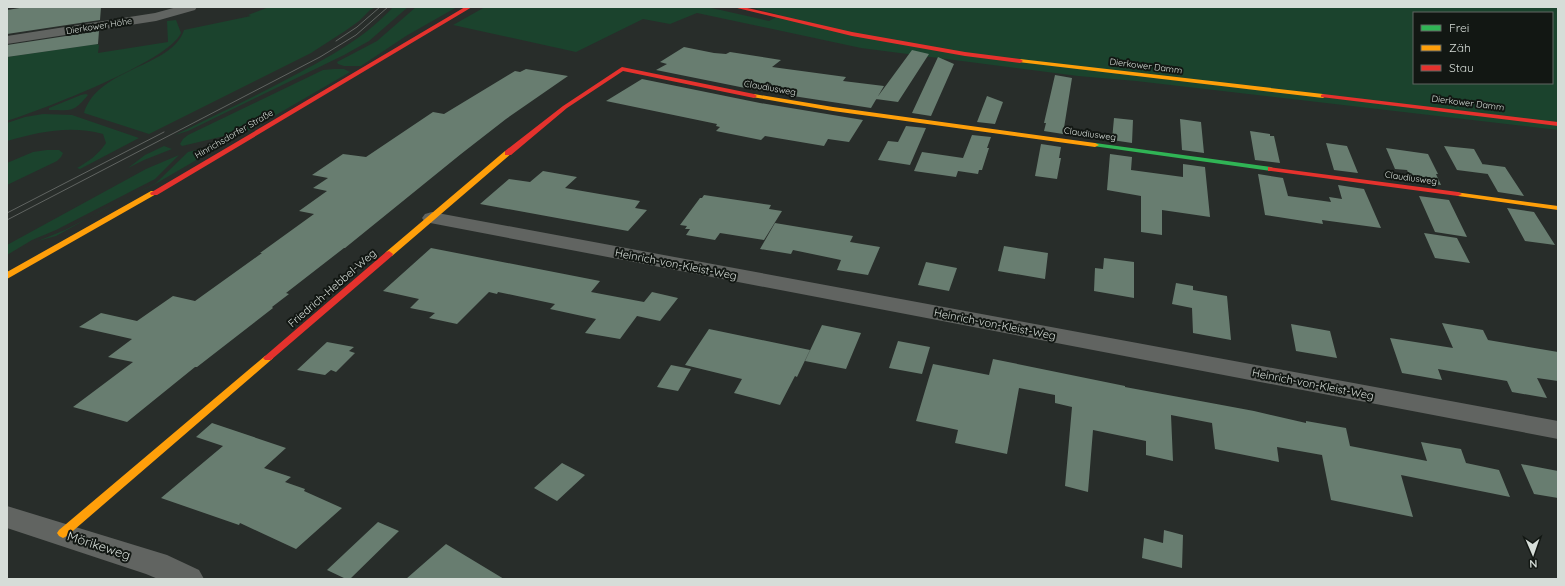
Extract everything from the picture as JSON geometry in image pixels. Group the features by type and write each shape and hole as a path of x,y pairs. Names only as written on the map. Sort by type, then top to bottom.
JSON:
{"street":[{"name":"Dierkower Höhe","path":"7,40 156,17 191,7"},
{"name":"Hinrichsdorfer Straße","path":"7,276 162,188 469,7"},
{"name":"Dierkower Damm","path":"736,7 852,34 965,54 1558,124"},
{"name":"Claudiusweg","path":"622,69 746,94 833,109 1558,208"},
{"name":"Friedrich-Hebbel-Weg","path":"63,533 519,143 565,107 622,69"},
{"name":"Heinrich-von-Kleist-Weg","path":"432,218 1558,430"},
{"name":"Mörikeweg","path":"7,517 63,533 156,564 188,579"}],"green space":[{"path":"269,7 376,7 370,10 359,21 345,31 311,53 149,134 84,113 92,98 104,86 165,53 177,43 184,30 251,16 248,15"},
{"path":"393,7 408,7 369,41 344,55 188,131 175,135 264,91 333,54 371,28"},
{"path":"416,7 457,7 406,36 361,66 344,66 338,64 337,62 377,41"},
{"path":"485,7 707,7 769,21 780,15 750,7 1558,7 1558,130 1136,81 1078,76 861,48 697,13 670,24 643,19 576,52 453,25"},
{"path":"176,20 181,33 171,45 153,57 102,84 47,107 7,121 7,57 96,44 99,45 98,53 168,42 167,21"},
{"path":"344,69 350,72 250,130 182,146 180,144 188,135 323,70"},
{"path":"86,94 88,95 75,108 67,110 49,110 49,108"},
{"path":"43,114 72,115 139,138 80,169 77,168 100,151 106,143 103,134 91,131 67,130 43,132 7,141 7,123 25,117"},
{"path":"216,145 222,145 157,183 126,199 156,183 188,152"},
{"path":"164,146 172,149 128,168 145,155"},
{"path":"59,150 63,153 57,161 7,185 7,163 33,152"},
{"path":"179,155 155,179 56,230 32,240 7,255 7,245 146,169"},
{"path":"126,199 91,217 101,211"},
{"path":"91,217 56,236 38,241 65,230"}],"building":[{"path":"26,7 101,7 100,20 7,34 7,10"},
{"path":"99,31 98,44 7,57 7,45"},
{"path":"684,47 714,53 726,54 730,52 781,60 772,67 846,77 843,81 884,86 871,108 760,91 656,70 667,64 660,62"},
{"path":"912,50 929,54 898,102 876,99"},
{"path":"938,57 954,64 931,116 912,113"},
{"path":"526,69 568,76 506,119 461,154 345,248 286,293 289,294 272,307 273,308 197,367 195,367 127,422 73,407 133,362 108,357 132,339 79,327 101,313 137,321 173,296 195,301 314,214 299,211 327,191 313,188 328,178 312,175 343,154 366,157 433,112 444,114 515,71 520,72"},
{"path":"1055,75 1072,78 1063,134 1044,131 1046,123 1044,123"},
{"path":"642,79 760,103 863,120 849,142 828,139 824,146 765,136 761,140 716,131 720,127 716,126 717,124 606,101"},
{"path":"987,96 1003,102 995,124 977,122"},
{"path":"1114,118 1133,120 1132,143 1112,140"},
{"path":"1180,119 1201,122 1204,153 1182,150"},
{"path":"906,126 926,128 910,165 878,160 888,141 898,142"},
{"path":"1250,131 1274,136 1280,163 1255,160"},
{"path":"972,135 991,137 982,170 979,170 978,174 958,171 956,177 914,171 922,152 963,158"},
{"path":"1326,143 1347,146 1358,173 1334,170"},
{"path":"1041,144 1061,147 1059,158 1061,158 1057,179 1035,176"},
{"path":"1444,146 1474,149 1488,174 1457,170"},
{"path":"1386,148 1428,154 1438,174 1436,174 1441,185 1412,181 1407,170 1395,169"},
{"path":"1110,154 1132,157 1131,170 1183,177 1183,164 1205,167 1210,217 1162,210 1162,235 1141,232 1141,196 1107,190"},
{"path":"1482,164 1505,167 1524,196 1498,192"},
{"path":"543,171 577,177 565,188 640,201 635,208 647,210 628,231 480,204 509,179 530,182"},
{"path":"1258,174 1283,178 1288,196 1331,202 1329,197 1342,199 1338,185 1364,189 1381,228 1322,220 1323,224 1265,215"},
{"path":"704,195 771,205 769,209 782,211 764,240 720,233 715,240 686,235 690,229 685,229 687,226 680,225 700,198"},
{"path":"1419,196 1449,200 1467,237 1435,232"},
{"path":"1507,208 1534,212 1555,245 1525,241"},
{"path":"775,223 853,236 850,242 880,247 868,275 837,270 841,260 793,250 791,254 760,249"},
{"path":"1424,233 1457,238 1470,263 1435,258"},
{"path":"1004,246 1048,253 1045,279 998,271"},
{"path":"431,248 600,281 591,292 644,302 652,292 678,298 660,321 637,316 620,339 585,333 596,319 550,309 555,304 498,292 497,294 489,292 457,324 429,318 435,313 410,308 419,299 383,291"},
{"path":"1104,258 1134,262 1134,298 1094,291 1095,268 1103,269"},
{"path":"926,262 957,268 949,291 918,285"},
{"path":"1176,283 1193,286 1193,290 1227,296 1231,340 1193,333 1192,308 1172,304"},
{"path":"1442,323 1483,330 1488,340 1558,352 1558,381 1537,378 1547,398 1512,392 1507,381 1438,369 1442,380 1402,373 1390,338 1453,348"},
{"path":"1291,324 1330,331 1337,358 1296,351"},
{"path":"822,325 861,333 846,369 805,361"},
{"path":"709,329 810,350 797,377 795,376 780,405 734,393 742,379 685,365"},
{"path":"898,341 930,347 922,374 889,368"},
{"path":"327,342 354,347 349,351 355,353 336,372 331,370 325,375 297,370"},
{"path":"993,359 1125,387 1254,411 1306,423 1306,421 1346,428 1350,446 1427,461 1421,442 1461,449 1466,463 1499,470 1510,497 1401,475 1413,517 1331,500 1322,455 1277,447 1279,462 1215,449 1212,423 1171,415 1173,461 1146,455 1146,441 1093,430 1088,492 1065,486 1072,407 1055,403 1055,395 1019,388 1007,454 955,443 958,430 916,421 933,364 989,375"},
{"path":"671,365 691,369 678,391 657,387"},
{"path":"212,423 286,448 264,468 291,477 285,482 305,489 304,491 342,508 296,549 240,523 239,525 161,498 223,446 196,437"},
{"path":"562,463 585,475 557,501 534,488"},
{"path":"1521,464 1558,471 1558,498 1534,494"},
{"path":"378,522 399,531 350,579 346,579 327,570"},
{"path":"1164,530 1183,535 1182,568 1142,558 1144,538 1163,543"},
{"path":"446,544 504,579 406,579"}],"tram line":[{"path":"336,41 357,27 380,7"},
{"path":"7,220 320,57 356,35 388,7"},
{"path":"7,213 164,132"}],"traffic: fast":[{"path":"1095,145 1271,169"}],"traffic: slow":[{"path":"1020,61 1323,96"},
{"path":"754,96 833,109 1095,145"},
{"path":"389,254 508,153"},
{"path":"7,276 154,193"},
{"path":"1458,194 1558,208"},
{"path":"63,533 268,358"}],"traffic: jam":[{"path":"154,193 469,7"},
{"path":"736,7 852,34 965,54 1020,61"},
{"path":"508,153 565,107 622,69 754,96"},
{"path":"1323,96 1558,124"},
{"path":"1271,169 1458,194"},
{"path":"268,358 389,254"}]}
